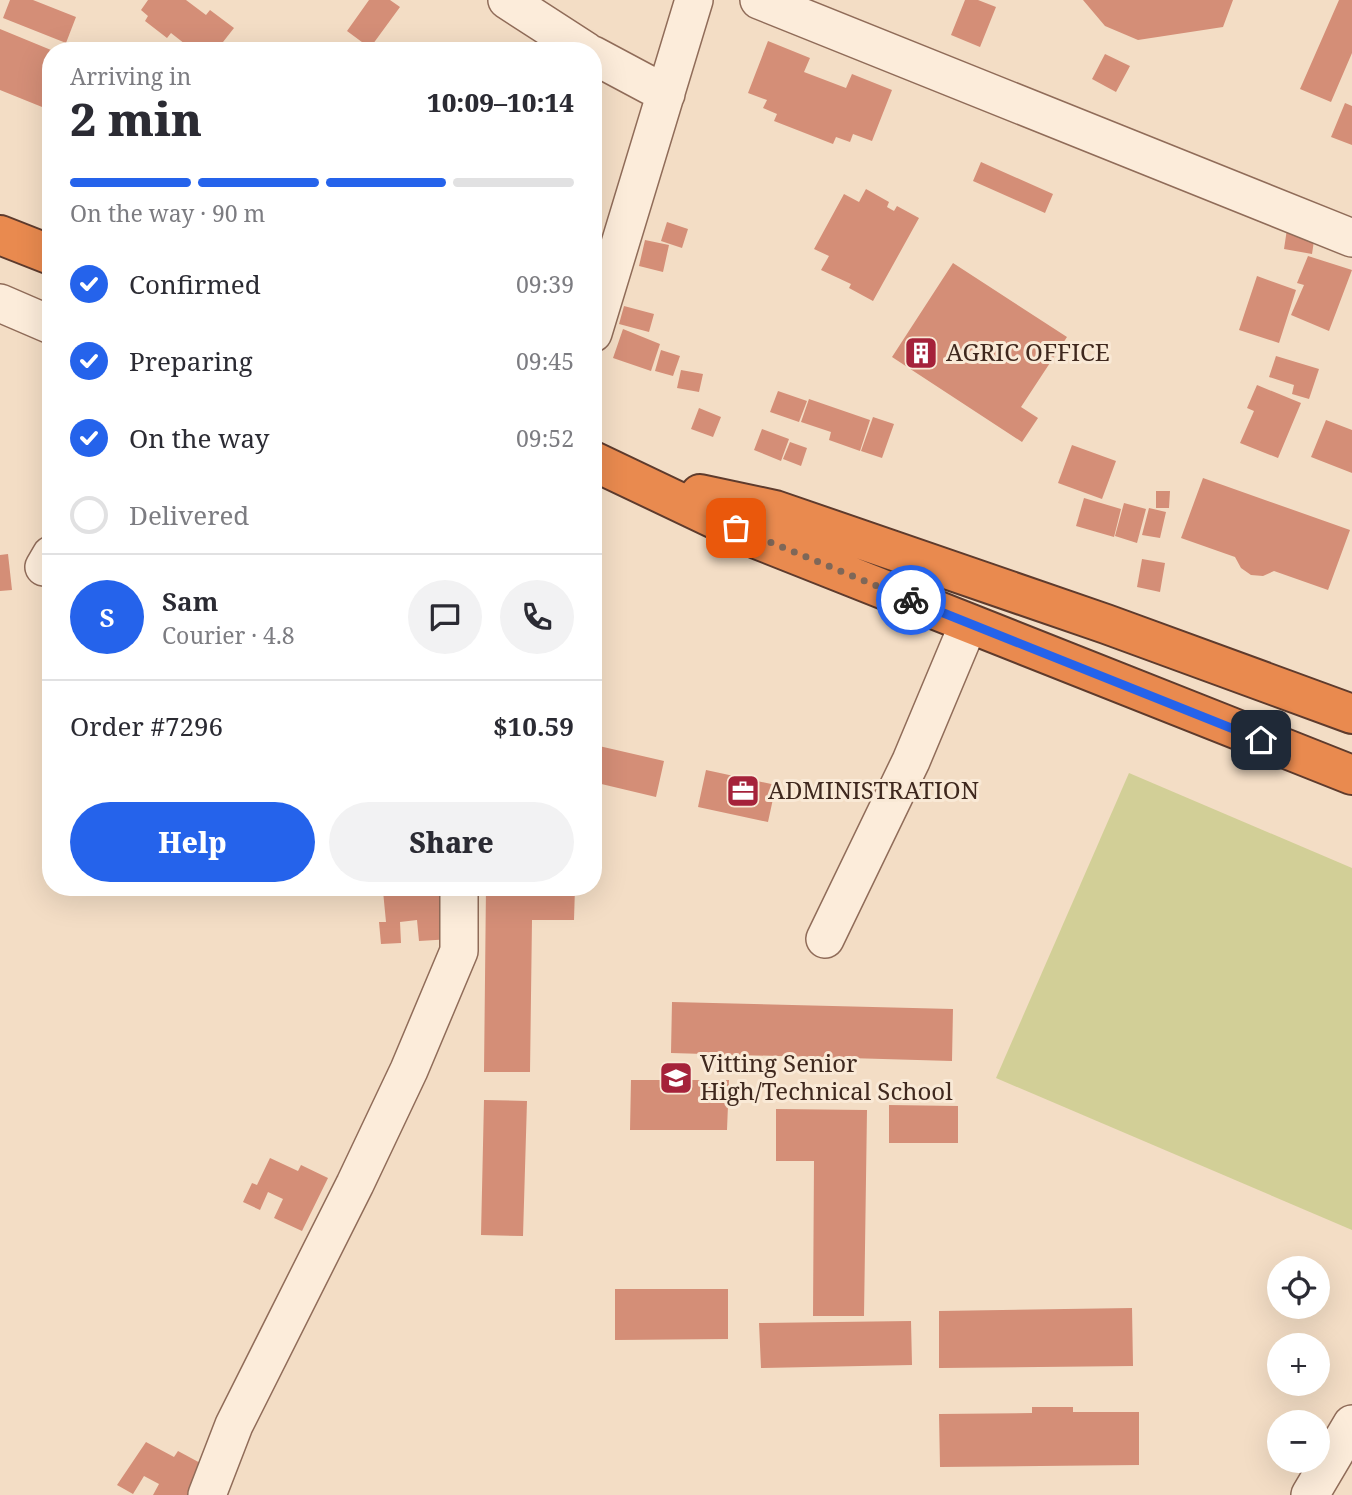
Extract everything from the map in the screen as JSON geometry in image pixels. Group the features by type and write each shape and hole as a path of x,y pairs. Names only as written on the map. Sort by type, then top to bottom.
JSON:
{"highway":[{"path":"0,235 42,251"},
{"path":"602,465 760,540 968,625 1352,775"},
{"path":"643,482 775,510 1094,620 1352,714"}],"street":[{"path":"507,0 572,42"},
{"path":"602,304 694,0"},
{"path":"759,0 1175,164 1352,238"},
{"path":"602,60 666,94"},
{"path":"0,303 42,321"},
{"path":"825,939 911,761 968,625"},
{"path":"206,1495 234,1425 355,1184 409,1070 460,951 458,896"},
{"path":"1310,1495 1352,1424"}],"shaded area":[{"path":"1129,773 1352,868 1352,1230 996,1078"}],"building":[{"path":"10,0 33,0 76,17 66,42 3,18"},
{"path":"148,0 186,0 206,15 210,10 234,28 223,42 182,42 171,33 167,38 145,21 148,16 141,10"},
{"path":"369,0 390,0 400,7 374,42 362,42 347,31"},
{"path":"965,0 978,0 996,7 980,47 951,35"},
{"path":"1083,0 1233,0 1223,27 1138,40 1105,26"},
{"path":"1339,0 1352,0 1352,53 1331,102 1300,89"},
{"path":"0,29 42,46 42,107 0,90"},
{"path":"768,41 810,58 804,72 846,88 852,74 892,90 872,141 853,134 850,142 836,137 833,144 774,121 777,114 763,108 767,100 748,93"},
{"path":"1105,54 1130,66 1116,92 1092,79"},
{"path":"1345,103 1352,106 1352,145 1331,137"},
{"path":"981,162 1053,194 1045,213 973,181"},
{"path":"866,189 889,202 887,207 894,211 897,206 919,218 873,301 849,288 851,284 821,270 829,256 814,249 844,194 859,202"},
{"path":"667,222 688,229 682,248 661,241"},
{"path":"1287,229 1315,234 1312,254 1284,249"},
{"path":"645,240 669,245 663,272 639,266"},
{"path":"1308,256 1352,270 1329,331 1291,315 1304,285 1297,283"},
{"name":"AGRIC OFFICE","path":"953,263 1067,337 1021,407 1038,418 1022,442 892,357"},
{"path":"1257,276 1296,290 1279,343 1239,330"},
{"path":"624,306 654,314 649,332 619,324"},
{"path":"623,329 660,344 651,371 613,358"},
{"path":"661,350 680,356 673,376 655,371"},
{"path":"1276,356 1319,369 1309,399 1292,394 1294,385 1269,377"},
{"path":"681,370 703,374 699,392 677,388"},
{"path":"1257,385 1301,403 1278,458 1240,443 1254,411 1247,408"},
{"path":"778,391 807,401 799,422 770,412"},
{"path":"809,399 870,420 860,451 829,440 831,432 801,422"},
{"path":"699,408 721,417 713,437 691,429"},
{"path":"873,417 894,424 882,458 861,451"},
{"path":"1326,420 1352,430 1352,473 1311,457"},
{"path":"762,429 789,439 781,461 754,450"},
{"path":"790,442 807,448 801,466 783,459"},
{"path":"1072,445 1116,461 1102,499 1058,483"},
{"path":"1203,478 1350,530 1328,590 1274,571 1263,576 1251,575 1241,568 1235,557 1181,538"},
{"path":"1156,491 1170,491 1169,508 1156,508"},
{"path":"1084,498 1121,509 1114,537 1076,526"},
{"path":"1124,503 1146,509 1137,543 1115,536"},
{"path":"1149,508 1166,512 1160,538 1142,535"},
{"path":"8,554 12,590 0,591 0,555"},
{"path":"1142,559 1165,563 1160,592 1137,587"},
{"path":"602,747 664,761 656,797 602,784"},
{"path":"706,770 776,785 768,822 698,807"},
{"path":"383,896 449,896 452,939 419,941 417,920 400,922 401,943 381,944 379,922 386,922"},
{"path":"486,896 575,896 574,920 532,920 530,1072 484,1072"},
{"path":"672,1002 953,1009 952,1061 671,1053"},
{"path":"631,1080 729,1080 727,1130 630,1130"},
{"path":"484,1100 527,1101 523,1236 481,1235"},
{"path":"889,1105 958,1106 958,1143 889,1143"},
{"path":"776,1109 867,1110 864,1316 813,1316 814,1161 776,1161"},
{"path":"270,1158 298,1171 301,1165 328,1178 302,1231 274,1218 283,1199 268,1192 260,1210 243,1202 252,1183 257,1185"},
{"path":"615,1289 728,1289 728,1339 615,1340"},
{"path":"1132,1308 1133,1366 939,1368 939,1311"},
{"path":"911,1321 912,1365 761,1368 759,1323"},
{"path":"1032,1407 1073,1407 1073,1412 1139,1412 1139,1465 940,1467 939,1414 1032,1413"},
{"path":"146,1442 174,1457 178,1451 204,1465 187,1495 153,1495 159,1484 144,1476 133,1494 117,1485"}],"way so far":[{"path":"736,528 780,549 911,600"}],"place":[{"name":"AGRIC OFFICE","path":"921,353"},
{"name":"ADMINISTRATION","path":"743,791"},
{"name":"Vitting Senior High/Technical School","path":"676,1078"}],"route":[{"path":"911,600 1261,740"}]}
